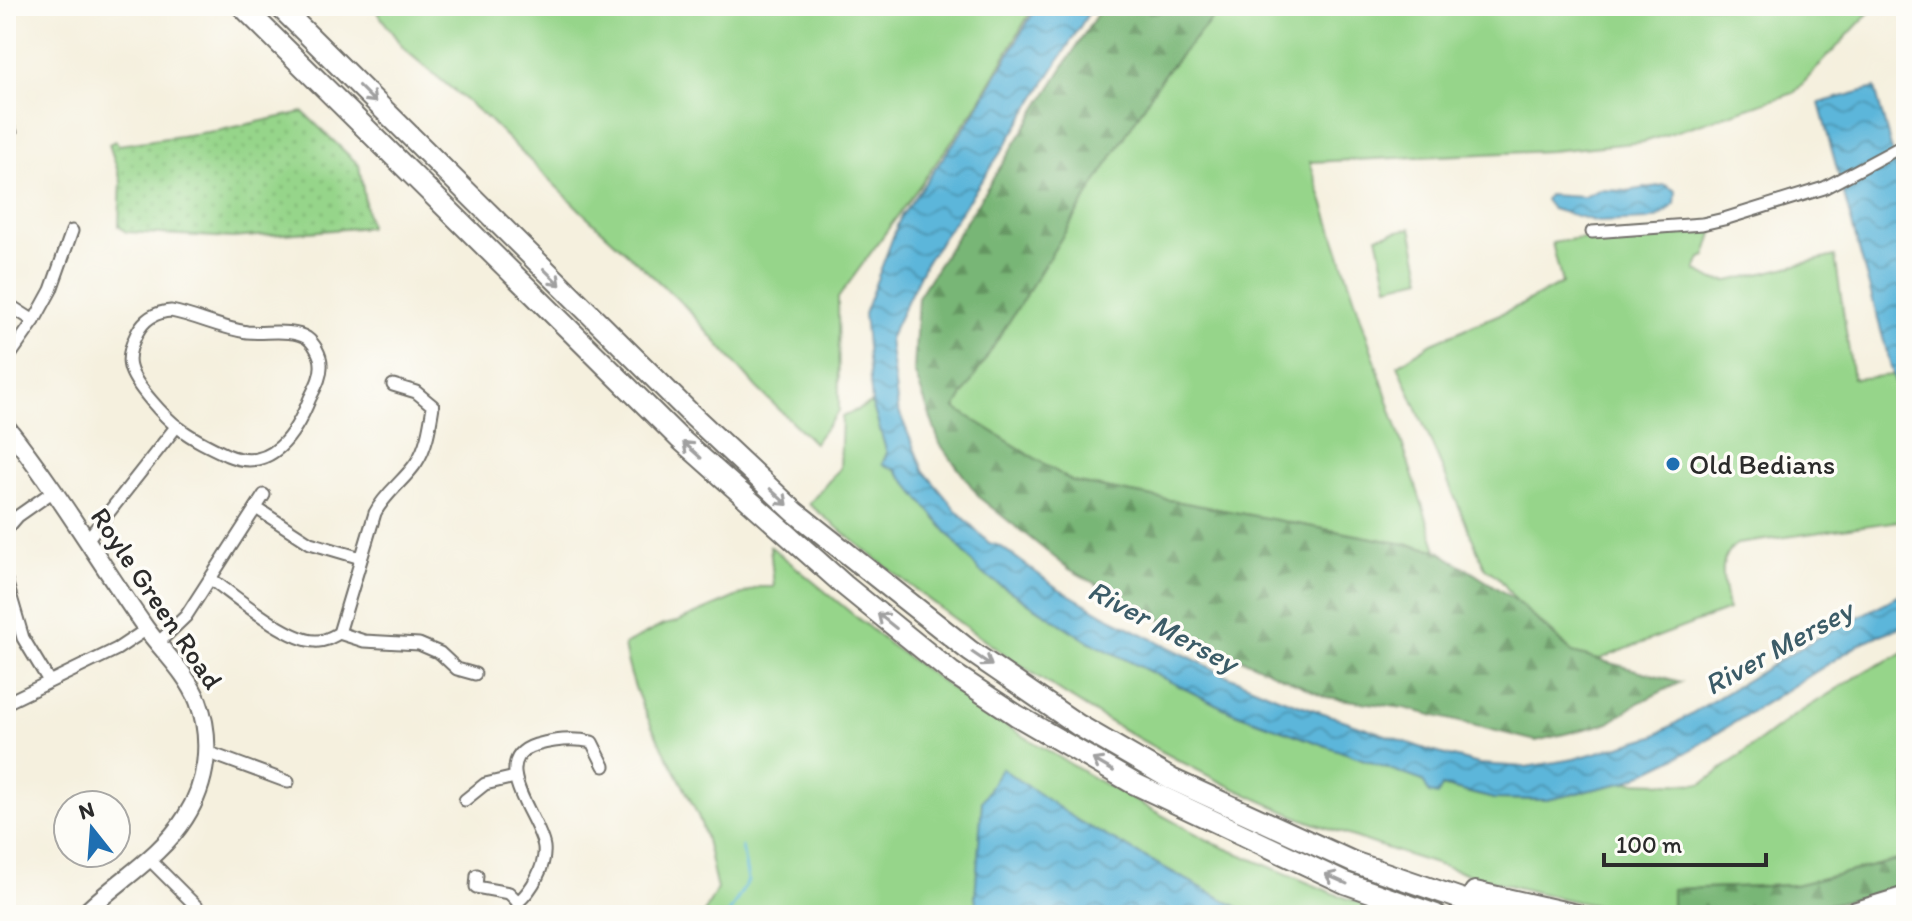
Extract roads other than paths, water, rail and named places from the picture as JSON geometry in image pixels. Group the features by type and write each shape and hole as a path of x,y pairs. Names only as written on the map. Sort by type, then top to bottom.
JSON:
{"highway":[{"path":"242,6 679,438 844,585 951,672 1016,715 1133,783 1345,883 1436,915"},
{"path":"279,6 694,417 795,512 958,642 1078,725 1171,779 1353,862 1508,915"},
{"path":"1353,862 1577,915"},
{"path":"1847,915 1906,897"}],"main road":[{"name":"Royle Green Road","path":"6,426 55,490 147,629 189,683 198,700 207,735 201,784 185,818 148,858 89,913"}],"street":[{"path":"1592,232 1702,224 1724,219 1824,188 1906,144"},
{"path":"6,361 51,290 72,231"},
{"path":"6,303 34,321"},
{"path":"171,311 220,327 305,336 316,350 322,366 320,376 302,419 288,442 270,454 247,459 232,457 176,427 135,381 130,369 131,349 138,331 154,315 171,311"},
{"path":"339,633 375,513 383,498 417,462 431,420 433,406 416,392 393,385"},
{"path":"87,540 176,427"},
{"path":"6,530 18,516 55,490"},
{"path":"158,643 186,616 264,495"},
{"path":"256,508 310,543 361,558"},
{"path":"211,579 269,621 302,638 324,640 339,633 364,641 419,644 440,653 457,669 475,674"},
{"path":"6,580 23,638 49,681"},
{"path":"6,703 117,649 147,629"},
{"path":"477,875 476,887 509,893 518,909 537,874 544,850 541,835 526,808 515,777 514,765 519,755 528,748 575,738 592,742 604,766"},
{"path":"207,752 288,782"},
{"path":"465,800 485,784 515,777"},
{"path":"148,858 205,915"}],"water":[{"path":"1037,6 1093,6 1003,149 925,264 889,339 898,409 923,470 989,543 1000,546 1056,587 1108,617 1228,676 1431,751 1479,764 1526,767 1574,759 1654,736 1817,638 1906,592 1906,625 1865,641 1687,752 1626,782 1547,800 1494,799 1442,786 1438,795 1429,793 1423,781 1232,712 1086,640 980,572 896,470 882,464 887,453 872,403 864,314 900,218 973,116"},
{"path":"1875,88 1906,203 1906,422 1819,103"},
{"path":"1665,185 1676,191 1675,204 1659,217 1648,220 1598,222 1552,209 1545,200 1548,195 1584,197 1599,190 1627,191"},
{"path":"1001,768 1080,822 1252,915 979,915 975,897 982,801"}],"waterway":[{"path":"728,915 748,881 742,847"}],"place":[{"name":"Old Bedians","path":"1673,464"}],"water label":[{"name":"River Mersey","path":"1163,626"},
{"name":"River Mersey","path":"1778,647"}]}
